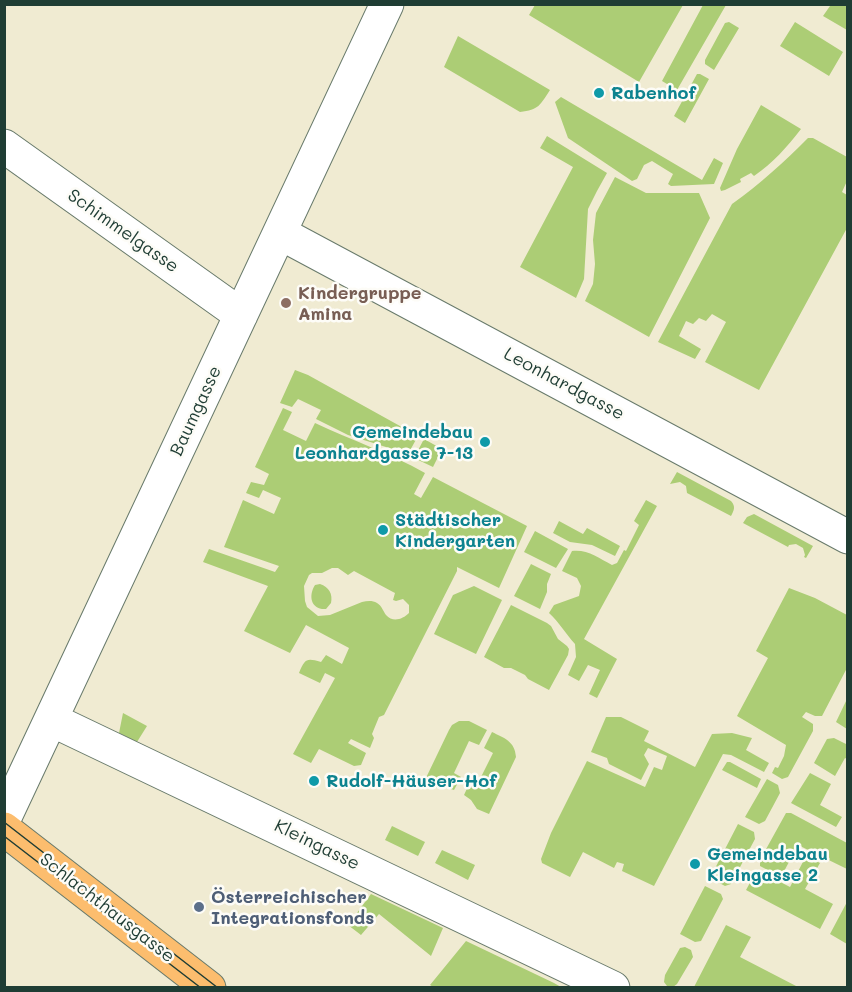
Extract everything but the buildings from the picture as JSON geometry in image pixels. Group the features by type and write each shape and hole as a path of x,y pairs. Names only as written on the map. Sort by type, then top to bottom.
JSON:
{"main road":[{"name":"Schlachthausgasse","path":"4,829 209,987"}],"street":[{"name":"Baumgasse","path":"4,819 387,4"},
{"name":"Schimmelgasse","path":"4,146 241,315"},
{"name":"Leonhardgasse","path":"280,232 848,537"},
{"name":"Kleingasse","path":"52,720 614,987"}],"green space":[{"path":"535,5 683,5 639,82 529,15"},
{"path":"703,5 726,5 677,90 662,81"},
{"path":"829,5 847,5 847,30 823,16"},
{"path":"729,22 739,28 714,70 705,64 705,60 725,23"},
{"path":"795,22 843,52 829,76 780,46"},
{"path":"458,36 550,90 535,108 520,112 444,67"},
{"path":"697,74 709,79 685,123 674,116"},
{"path":"561,97 702,180 714,158 723,163 714,184 671,186 668,184 673,174 652,161 644,165 637,179 632,181 568,138 555,102"},
{"path":"761,105 801,129 761,171 754,176 751,173 740,179 741,182 721,191 720,188 737,149"},
{"path":"547,136 607,173 588,209 584,279 576,298 520,267 573,167 540,148"},
{"path":"808,138 813,138 847,157 847,181 842,192 847,195 847,228 759,390 705,362 726,322 712,314 706,321 699,318 693,324 686,321 679,336 701,349 695,359 658,342 732,204 772,172"},
{"path":"615,177 646,193 699,193 710,218 649,337 585,301 593,284 595,264 593,240 596,213"},
{"path":"295,370 418,436 408,454 348,435 316,419 321,410 298,399 292,407 280,403"},
{"path":"283,408 292,412 283,430 306,441 315,423 425,473 414,494 421,498 433,477 527,526 499,588 457,567 384,715 379,717 372,734 374,738 370,748 351,739 348,743 366,753 361,765 354,766 319,749 311,763 293,754 335,678 325,673 320,683 299,673 303,664 307,660 321,662 326,655 342,664 349,648 306,625 290,653 244,631 268,586 203,562 209,549 275,572 279,566 224,547 243,500 274,514 281,498 263,490 259,498 246,493 251,482 264,485 269,474 255,467","holes":["338,568 348,575 354,571 395,593 393,600 403,599 409,605 409,613 404,617 392,619 386,615 379,604 370,601 330,615 318,616 307,607 304,586 312,573 322,573"]},
{"path":"424,439 442,449 433,467 414,458"},
{"path":"677,472 731,501 734,508 731,516 687,493 686,486 680,482 670,484"},
{"path":"646,500 657,506 584,639 617,659 597,698 589,694 600,670 588,665 579,681 568,675 576,657 575,644 549,613 554,605 579,596 581,586 577,578 562,571 572,551 588,553 612,565 617,563 639,525 634,521"},
{"path":"754,514 813,546 806,558 803,548 796,544 788,547 743,523 747,517"},
{"path":"559,521 583,534 587,528 620,546 615,556 592,545 570,542 553,533"},
{"path":"535,531 568,549 556,568 524,552"},
{"path":"531,564 551,574 540,609 514,596"},
{"path":"320,584 326,587 331,594 331,603 326,609 314,605 311,598 315,585"},
{"path":"474,586 502,600 476,654 434,634 453,595"},
{"path":"789,588 815,598 847,615 847,668 822,716 806,712 802,717 813,724 813,731 788,777 782,779 772,773 775,767 778,768 784,756 786,745 737,716 768,658 756,651"},
{"path":"511,605 551,626 558,639 569,649 549,690 528,679 525,675 511,668 504,668 484,657"},
{"path":"847,699 848,729 836,722"},
{"path":"123,713 147,726 137,742 119,733"},
{"path":"606,717 621,717 649,731 644,741 695,767 712,734 732,733 752,738 746,750 769,763 764,772 731,755 723,754 654,886 622,871 624,864 617,862 614,868 583,852 570,877 542,863 541,859 551,833 587,761 645,787 654,767 662,770 667,756 648,748 644,755 649,764 641,780 609,764 607,758 591,752"},
{"path":"459,721 469,721 487,730 479,745 469,741 454,773 461,777 454,790 445,787 435,788 424,782 449,730"},
{"path":"492,732 505,738 514,747 516,757 489,814 477,809 464,795 470,782 477,785 493,753 484,748"},
{"path":"834,738 848,745 847,759 845,758 835,776 814,763 827,739"},
{"path":"727,762 761,779 757,788 722,770"},
{"path":"810,773 831,784 820,805 842,817 836,827 791,803"},
{"path":"767,779 778,785 780,793 765,821 759,824 745,817"},
{"path":"786,813 791,813 847,843 847,869 798,845 781,877 760,866 760,860"},
{"path":"738,824 754,832 755,839 731,884 725,886 710,878"},
{"path":"392,826 425,842 418,856 385,840"},
{"path":"442,850 475,865 468,880 435,863"},
{"path":"806,856 820,863 805,889 833,904 820,929 746,890 757,870 790,887"},
{"path":"705,886 721,894 723,899 701,941 695,942 680,934"},
{"path":"371,894 443,928 431,956 379,914 361,935 348,925"},
{"path":"847,902 847,944 830,934"},
{"path":"726,925 751,937 740,957 798,987 694,987"},
{"path":"466,941 561,987 433,987 430,985"},
{"path":"685,947 691,950 693,957 677,984 673,987 667,986 664,982 665,975 680,948"}],"tram line":[{"path":"4,822 218,988"},
{"path":"4,836 201,988"}],"place":[{"name":"Rabenhof","path":"599,93"},
{"name":"Kindergruppe Amina","path":"286,303"},
{"name":"Gemeindebau Leonhardgasse 7-13","path":"485,442"},
{"name":"Städtischer Kindergarten","path":"383,530"},
{"name":"Rudolf-Häuser-Hof","path":"314,781"},
{"name":"Gemeindebau Kleingasse 2","path":"695,864"},
{"name":"Österreichischer Integrationsfonds","path":"199,907"}]}
